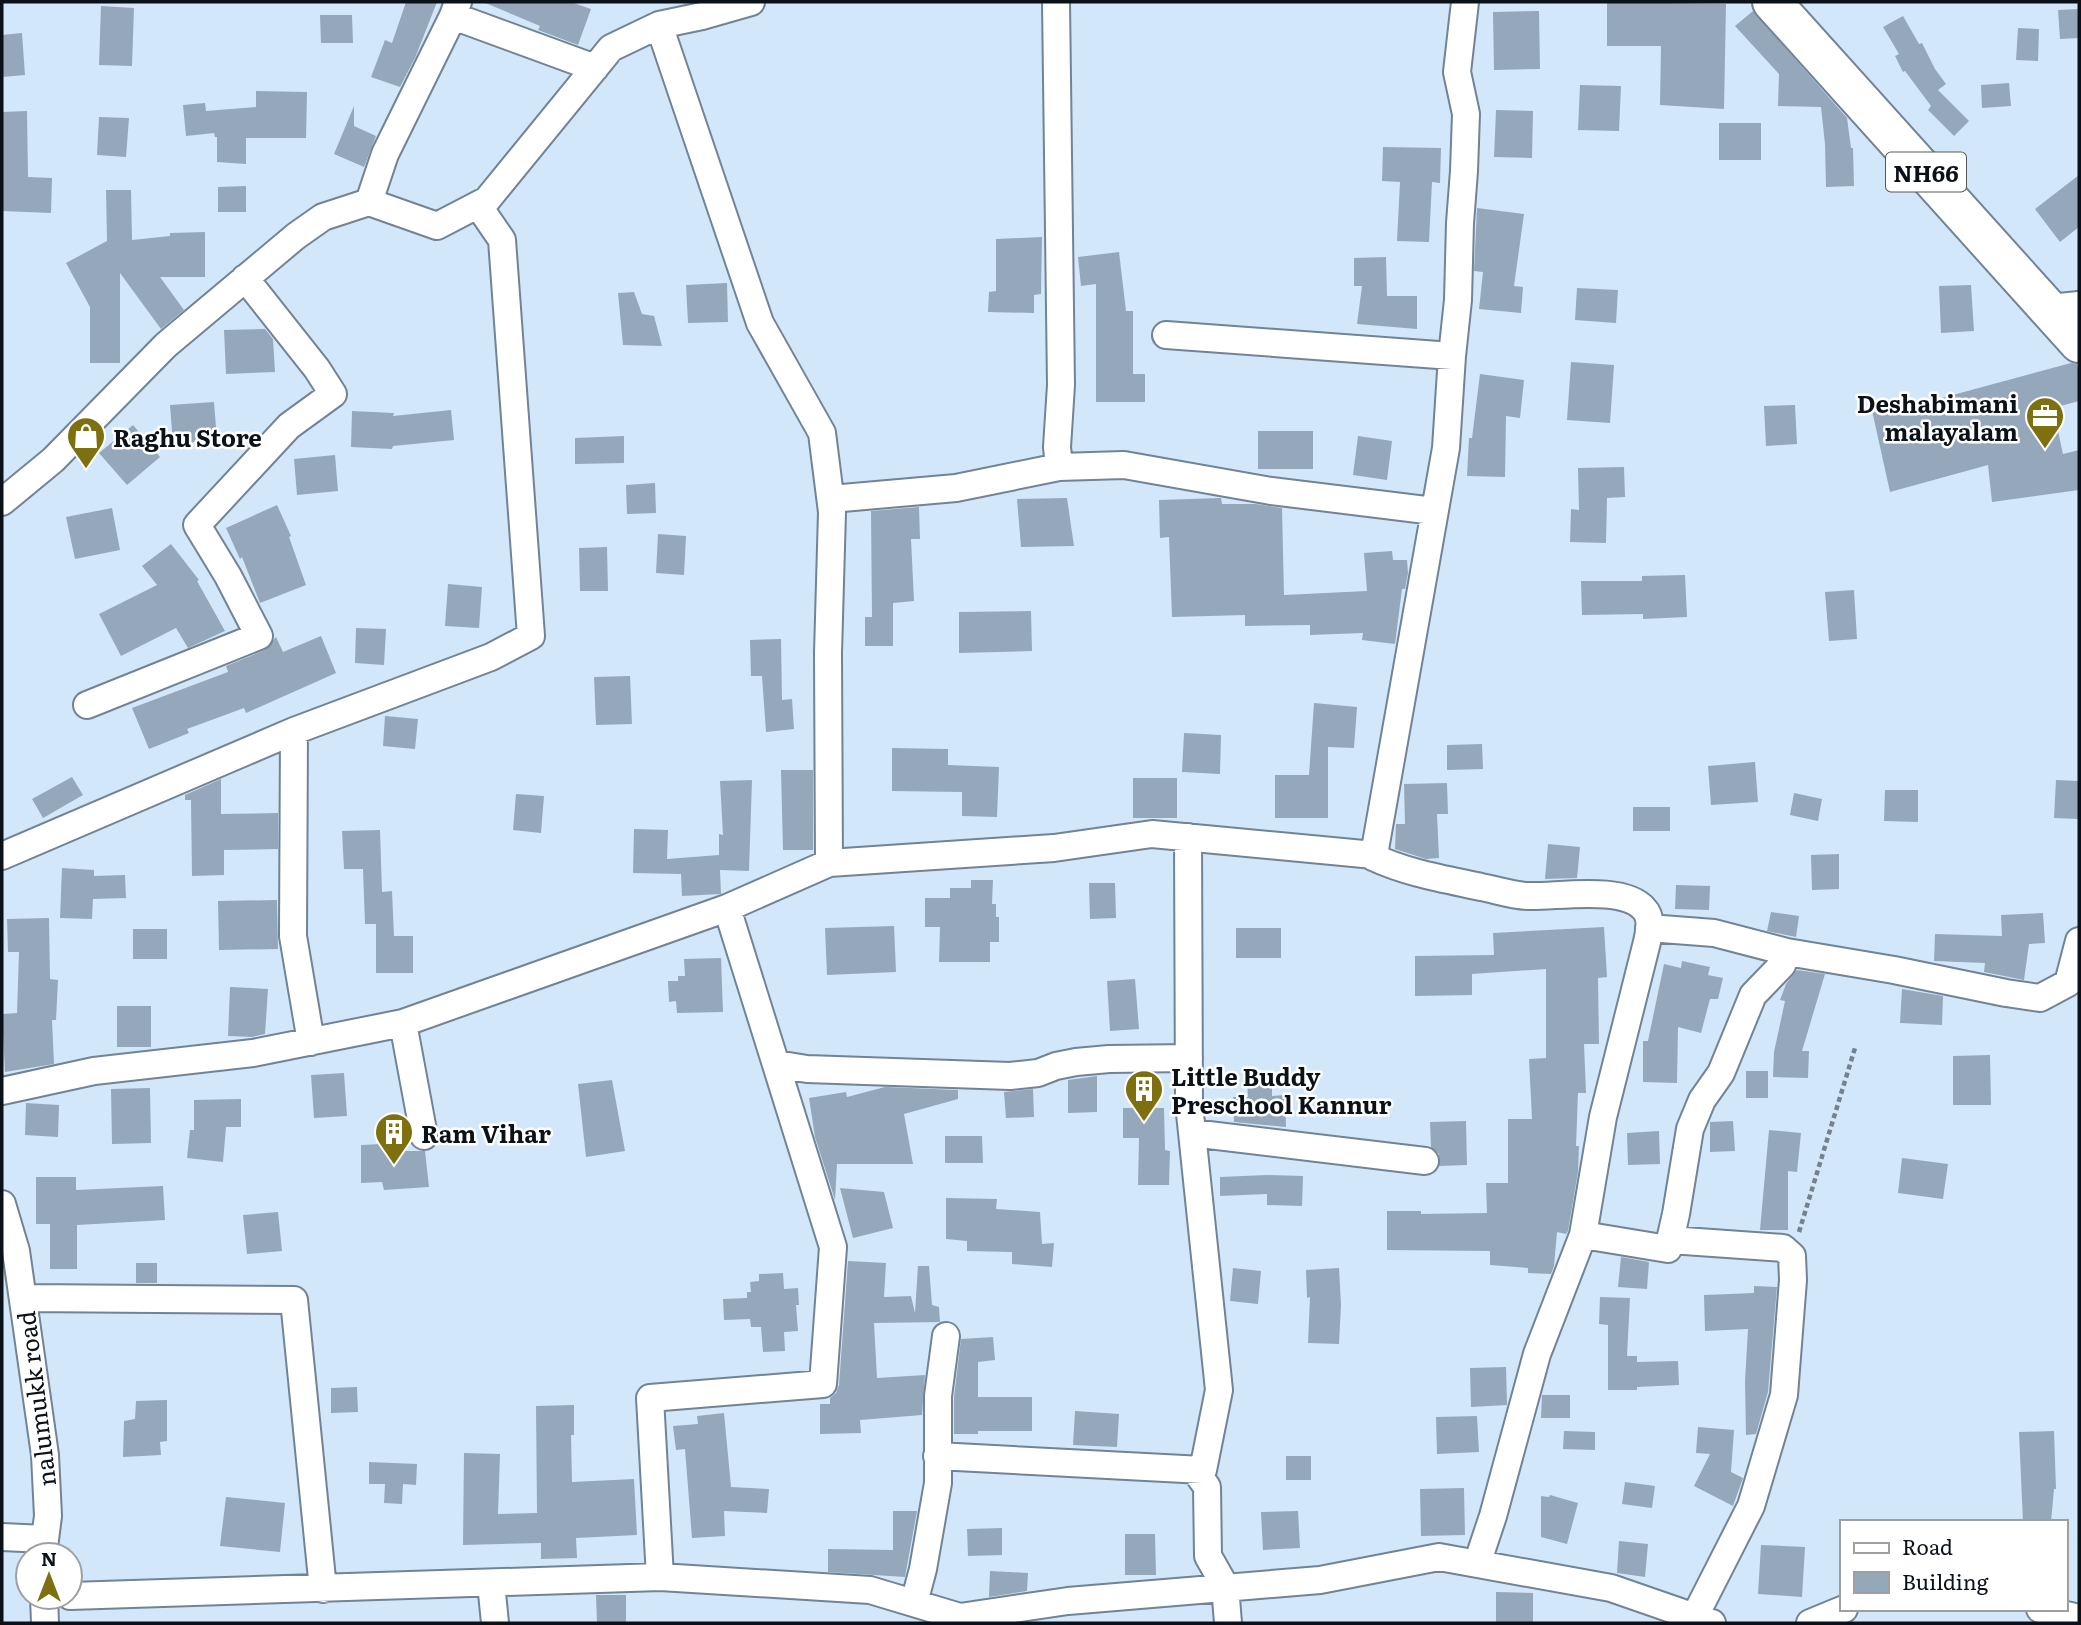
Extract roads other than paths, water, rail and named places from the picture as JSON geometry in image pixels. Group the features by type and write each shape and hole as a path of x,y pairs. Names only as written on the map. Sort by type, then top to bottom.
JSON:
{"highway":[{"name":"NH66","path":"1772,2 2064,307 2079,343"}],"street":[{"path":"2,502 53,460 166,345 323,217 369,202 437,226 487,200 611,48 659,25 751,2"},
{"path":"1056,2 1061,385 1059,467"},
{"path":"1465,2 1457,72 1466,114 1458,300 1446,448 1373,857 1399,869 1527,896 1593,894 1633,901 1648,915 1649,928 1603,1117 1583,1235 1537,1354 1493,1516 1476,1564"},
{"path":"369,202 385,154 456,9 595,68"},
{"path":"659,25 760,323 822,433 832,512 828,653 829,863"},
{"path":"2,856 294,731 491,657 531,636 502,240 478,205"},
{"path":"87,705 259,636 228,576 197,525 289,426 333,394 317,369 245,278"},
{"path":"1166,335 1452,356"},
{"path":"831,499 956,488 1059,467 1124,465 1271,491 1434,511"},
{"path":"294,731 293,936 311,1042"},
{"path":"2,1091 94,1071 253,1053 403,1023 727,908 829,863 1054,848 1152,834 1374,855"},
{"path":"936,1456 1203,1470 1219,1390 1192,1133 1188,837"},
{"path":"660,1577 650,1398 823,1384 833,1247 727,908"},
{"path":"1649,928 1714,933 1787,952 2040,998 2068,983 2079,941"},
{"path":"1583,1235 1668,1249 1690,1129 1702,1100 1721,1073 1753,995 1782,965 1787,952"},
{"path":"403,1023 424,1136"},
{"path":"776,1064 807,1069 1010,1076 1038,1073 1076,1062 1189,1058"},
{"path":"1192,1133 1425,1161"},
{"name":"nalumukk road","path":"2,1204 16,1251 45,1455 48,1516 45,1541"},
{"path":"84,1596 660,1577 870,1590 908,1609 960,1617 1068,1601 1320,1580 1439,1557 1611,1588 1703,1620 1751,1506 1784,1395 1792,1304 1792,1256 1783,1248 1670,1240"},
{"path":"24,1298 294,1300 323,1589"},
{"path":"908,1609 923,1569 938,1483 938,1396 946,1336"},
{"path":"1195,1470 1208,1487 1208,1556 1226,1586 1228,1623"},
{"path":"491,1583 495,1623"},
{"path":"1810,1623 1840,1611"},
{"path":"2049,1611 2079,1618"}],"place":[{"name":"Deshabimani malayalam","path":"2045,450"},
{"name":"Raghu Store","path":"86,470"},
{"name":"Little Buddy Preschool Kannur","path":"1144,1123"},
{"name":"Ram Vihar","path":"394,1166"}]}
